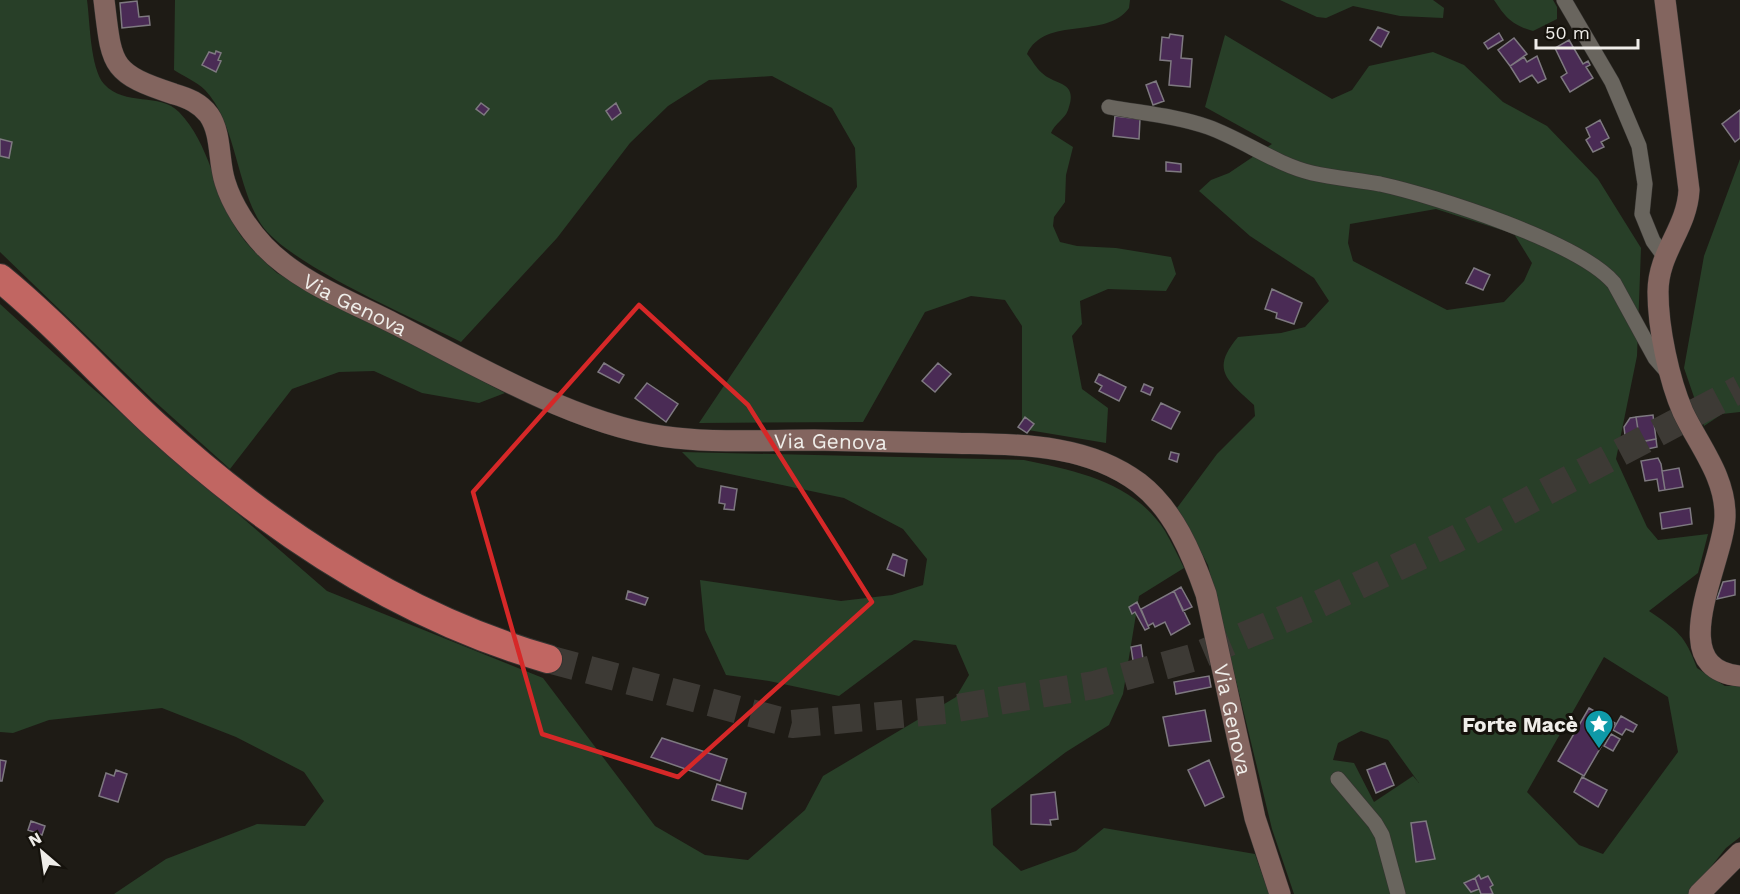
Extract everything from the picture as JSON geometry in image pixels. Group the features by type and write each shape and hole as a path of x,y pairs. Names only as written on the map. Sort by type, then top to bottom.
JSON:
{"highway":[{"path":"4,281 191,457 249,505 304,545 362,579 435,616 514,650 548,660"}],"main road":[{"name":"Via Genova","path":"104,0 108,35 117,65 139,83 189,99 209,116 215,127 224,181 231,198 265,248 310,279 559,406 615,424 672,438 729,441 921,442 1050,448 1085,456 1116,468 1141,485 1162,507 1176,527 1196,566 1206,594 1253,809 1280,894"},
{"path":"1665,0 1689,190 1685,218 1664,256 1659,271 1659,316 1671,376 1683,411 1714,468 1725,514 1721,546 1699,622 1701,648 1713,668 1720,672 1740,676"},
{"path":"1699,894 1740,853"}],"street":[{"path":"1564,0 1612,82 1639,146 1645,184 1642,214 1653,241 1664,256"},
{"path":"1109,107 1207,127 1288,165 1314,173 1383,185 1442,202 1512,226 1573,253 1604,272 1614,283 1655,358 1671,376"},
{"path":"1338,779 1375,823 1382,835 1398,894"}],"highlighted area":[{"path":"639,305 748,405 872,602 678,777 542,734 473,492"}],"green space":[{"path":"0,0 87,0 91,44 99,77 112,91 132,98 162,102 179,112 198,139 229,216 237,230 266,263 277,273 505,393 479,403 422,393 374,371 339,372 292,389 230,469 153,400 0,252"},
{"path":"175,0 1130,0 1129,8 1119,18 1106,23 1047,35 1036,42 1027,54 1042,73 1064,85 1070,93 1071,100 1067,113 1051,133 1073,147 1066,175 1065,202 1054,217 1053,226 1060,242 1171,257 1176,274 1166,291 1108,289 1080,301 1082,324 1072,336 1082,389 1108,408 1106,443 1022,429 1022,326 1005,300 971,296 925,312 863,422 699,423 857,187 855,148 832,108 772,76 709,80 668,106 630,143 557,238 461,342 323,273 275,240 261,224 246,191 230,137 215,104 202,87 174,70"},
{"path":"1280,0 1433,0 1444,8 1443,18 1400,16 1353,6 1326,18 1317,17"},
{"path":"1494,0 1553,0 1557,7 1557,19 1533,31 1510,20"},
{"path":"1225,35 1332,99 1352,90 1369,66 1433,52 1464,65 1503,102 1547,126 1598,179 1641,248 1637,356 1616,459 1647,527 1658,540 1708,534 1698,573 1649,611 1679,635 1689,648 1697,668 1725,686 1740,686 1740,837 1726,848 1689,894 1294,894 1272,829 1208,565 1177,508 1217,454 1255,416 1254,405 1225,374 1225,358 1238,337 1281,333 1305,327 1329,301 1314,278 1250,236 1199,191 1211,180 1229,173 1272,144 1205,107","holes":["1436,209 1514,234 1532,263 1524,281 1504,302 1447,310 1353,261 1348,243 1350,224","1604,657 1668,697 1678,752 1603,854 1579,845 1527,792","1361,731 1388,740 1419,783 1413,776 1374,802 1354,763 1333,760 1338,743"]},
{"path":"1740,159 1740,412 1722,414 1704,426 1684,368 1704,256"},
{"path":"0,304 90,386 327,591 543,678 655,826 705,855 748,860 805,810 823,776 956,697 969,675 956,645 914,640 839,696 769,681 726,675 705,630 700,580 841,601 892,595 923,585 927,559 903,529 844,498 697,467 682,452 1024,460 1083,474 1102,481 1137,501 1152,514 1165,531 1184,568 1139,596 1123,694 1109,725 1066,752 991,809 993,845 1021,871 1076,851 1104,828 1255,854 1269,894 114,894 166,859 257,824 305,826 324,801 304,772 236,737 162,708 49,720 13,733 0,732"}],"building":[{"path":"137,1 139,17 149,16 150,25 122,28 120,3"},
{"path":"1378,27 1389,32 1381,47 1370,40"},
{"path":"1499,33 1503,40 1488,49 1484,43"},
{"path":"1170,34 1183,36 1181,58 1192,59 1190,87 1169,85 1171,61 1160,60 1162,37 1169,38"},
{"path":"1514,38 1527,54 1510,66 1498,50"},
{"path":"1569,40 1583,64 1588,61 1590,65 1586,67 1593,78 1570,92 1561,77 1567,73 1555,48"},
{"path":"216,51 221,53 218,60 221,61 216,72 202,65 209,52 215,54"},
{"path":"1537,56 1546,79 1538,83 1532,75 1520,82 1510,66 1524,57 1527,62"},
{"path":"1156,81 1164,101 1153,105 1146,85"},
{"path":"481,103 489,109 484,115 476,109"},
{"path":"616,103 621,113 612,120 606,111"},
{"path":"1740,110 1740,138 1735,142 1722,124"},
{"path":"1115,116 1140,119 1139,139 1113,136"},
{"path":"1600,120 1609,138 1601,142 1604,147 1593,152 1586,140 1590,137 1586,128"},
{"path":"0,139 12,142 9,158 0,156"},
{"path":"1166,162 1181,164 1181,172 1166,171"},
{"path":"1474,268 1490,275 1483,290 1466,283"},
{"path":"1272,289 1302,303 1294,324 1276,318 1277,313 1265,309"},
{"path":"604,363 624,375 619,383 598,372"},
{"path":"938,363 951,374 935,392 922,381"},
{"path":"1099,374 1126,387 1119,401 1099,391 1102,386 1095,382"},
{"path":"647,383 678,404 666,422 635,398"},
{"path":"1144,384 1153,388 1150,395 1141,391"},
{"path":"1161,403 1180,412 1171,429 1152,420"},
{"path":"1653,415 1656,439 1640,442 1636,417"},
{"path":"1025,417 1034,424 1027,433 1018,427"},
{"path":"1636,417 1640,442 1656,439 1657,447 1638,451 1637,441 1626,443 1624,427 1630,418"},
{"path":"1171,452 1179,454 1177,462 1169,459"},
{"path":"1658,458 1665,490 1659,491 1657,479 1645,481 1641,461"},
{"path":"1679,468 1683,487 1665,490 1662,471"},
{"path":"721,486 737,489 734,510 724,509 725,504 719,503"},
{"path":"1690,508 1692,524 1662,529 1660,513"},
{"path":"893,554 907,560 904,576 887,569"},
{"path":"1735,580 1735,595 1717,599 1723,582"},
{"path":"1181,587 1192,607 1183,611 1174,591"},
{"path":"628,591 648,598 645,605 626,599"},
{"path":"1174,591 1190,624 1171,635 1165,622 1155,627 1153,623 1148,626 1141,609"},
{"path":"1137,602 1149,628 1145,630 1135,612 1132,614 1129,607"},
{"path":"1141,645 1144,666 1134,667 1131,647"},
{"path":"1209,676 1211,687 1176,694 1174,682"},
{"path":"1589,708 1615,723 1584,776 1558,761"},
{"path":"1205,710 1211,741 1169,746 1163,717"},
{"path":"1621,716 1637,725 1633,732 1626,729 1622,735 1613,730"},
{"path":"1611,734 1620,739 1613,751 1604,746"},
{"path":"662,738 727,759 720,781 651,757"},
{"path":"0,760 6,761 2,781 0,781"},
{"path":"1209,760 1224,797 1205,806 1188,770"},
{"path":"1385,763 1394,785 1376,793 1367,770"},
{"path":"116,770 127,774 118,802 99,796 106,773 114,776"},
{"path":"1582,777 1607,790 1598,807 1574,792"},
{"path":"717,784 746,793 742,809 712,800"},
{"path":"1055,792 1058,819 1050,820 1051,825 1031,824 1031,795"},
{"path":"31,821 45,826 42,835 28,830"},
{"path":"1426,821 1435,859 1416,862 1411,823"},
{"path":"1479,875 1481,879 1488,876 1493,885 1490,887 1493,894 1481,894 1475,878"},
{"path":"1475,878 1479,889 1471,892 1464,883"}],"tunnel":[{"path":"548,659 792,724 945,710 1094,685 1192,658 1317,605 1454,540 1740,389"}],"place":[{"name":"Forte Macè","path":"1599,750"}]}
